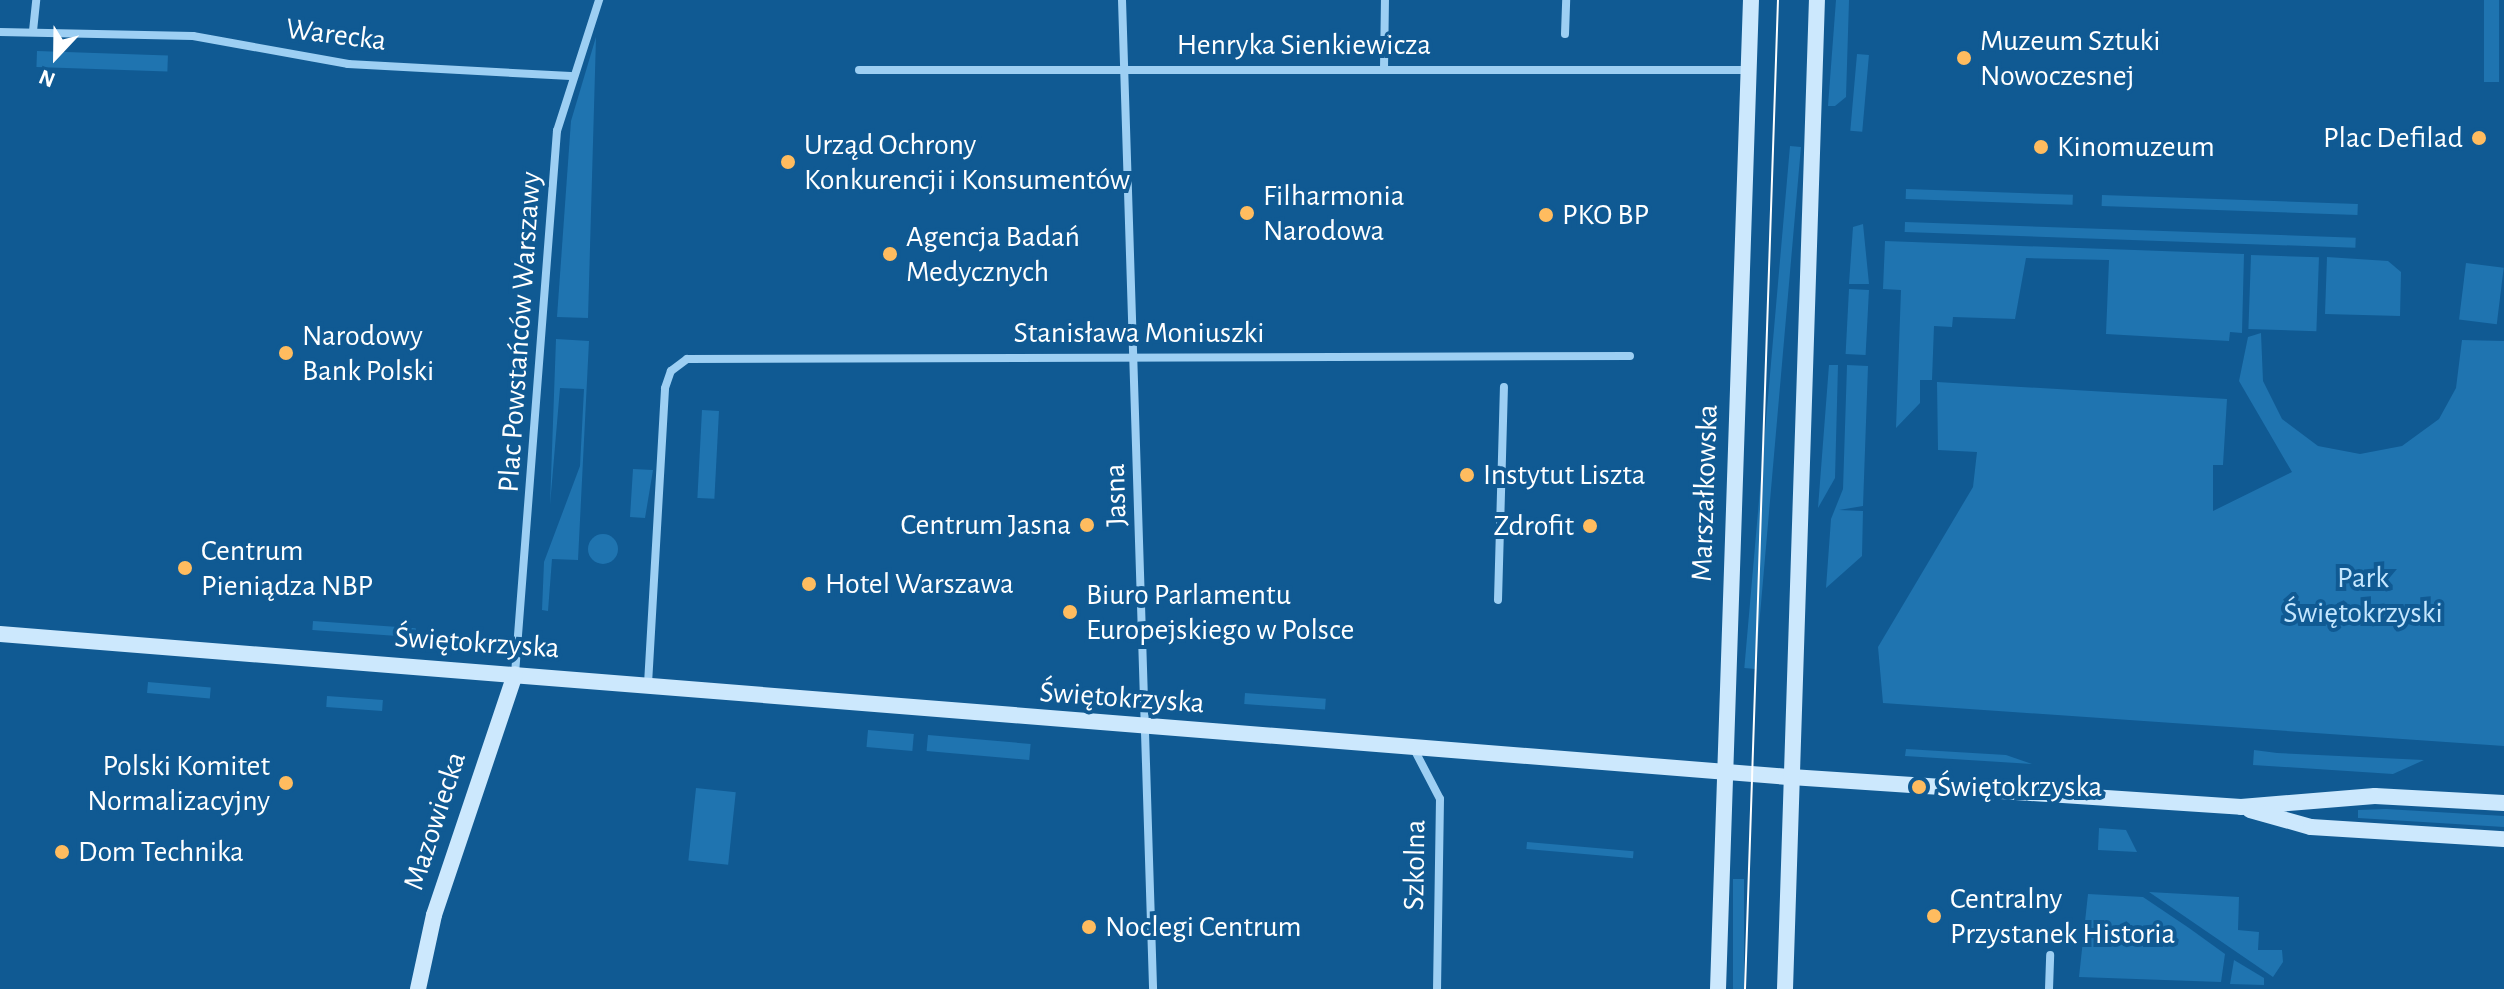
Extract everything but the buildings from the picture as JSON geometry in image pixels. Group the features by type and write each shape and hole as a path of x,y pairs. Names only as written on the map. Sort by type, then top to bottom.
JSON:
{"street":[{"path":"33,31 36,0"},
{"name":"Plac Powstańców Warszawy","path":"515,674 557,131 571,76 599,0"},
{"name":"Jasna","path":"1122,0 1149,728 1153,989"},
{"path":"1384,69 1385,0"},
{"path":"1565,34 1566,0"},
{"name":"Marszałkowska","path":"1718,989 1751,0"},
{"path":"1785,989 1817,0"},
{"name":"Warecka","path":"0,32 193,36 327,61 571,76"},
{"name":"Henryka Sienkiewicza","path":"859,70 1748,70"},
{"name":"Stanisława Moniuszki","path":"648,684 665,388 671,371 695,356 1630,356"},
{"path":"1498,600 1504,387"},
{"name":"Świętokrzyska","path":"0,634 1791,777 2241,807 2375,796 2504,803"},
{"name":"Mazowiecka","path":"418,989 438,904 515,674"},
{"name":"Szkolna","path":"1414,748 1440,799 1437,989"},
{"name":"Świętokrzyska","path":"2241,807 2311,827 2504,839"},
{"path":"2049,989 2050,955"}],"green space":[{"path":"1836,0 1849,0 1846,97 1835,106 1828,106"},
{"path":"2484,0 2499,0 2499,82 2484,82"},
{"path":"596,37 588,318 557,317 571,121"},
{"path":"37,51 168,56 167,72 36,67"},
{"path":"1857,54 1869,55 1862,132 1850,131"},
{"path":"1790,146 1801,147 1755,669 1744,668"},
{"path":"1906,189 2073,195 2073,205 1906,199"},
{"path":"2102,195 2358,204 2357,215 2102,206"},
{"path":"1905,222 2356,238 2355,248 1905,232"},
{"path":"1863,224 1869,284 1849,284 1853,227"},
{"path":"1885,241 2244,254 2242,333 2230,332 2229,341 2106,334 2109,260 2026,258 2015,319 1953,317 1952,327 1934,326 1932,380 1920,380 1920,403 1896,428 1901,290 1883,289"},
{"path":"2251,255 2319,257 2316,331 2248,329"},
{"path":"2327,257 2388,261 2401,272 2400,316 2325,314"},
{"path":"2466,263 2504,268 2497,324 2459,320"},
{"path":"1849,289 1869,290 1866,355 1846,354"},
{"name":"Park Świętokrzyski","path":"2261,333 2263,381 2282,419 2318,446 2360,454 2402,446 2439,419 2456,388 2462,340 2504,341 2504,746 1883,703 1878,647 1973,487 1977,452 1938,450 1937,382 2227,399 2223,465 2213,465 2213,511 2292,472 2239,381 2248,337"},
{"path":"556,339 589,341 578,560 552,559 548,611 542,610 544,562 580,466 584,389 560,388 550,505"},
{"path":"1829,365 1838,365 1835,478 1818,508"},
{"path":"1847,365 1868,366 1863,506 1839,510 1863,511 1862,556 1826,588 1831,519 1843,489"},
{"path":"702,410 719,411 714,499 697,498"},
{"path":"633,469 653,470 645,518 630,517"},
{"path":"603,534 614,538 618,549 614,560 603,564 592,560 588,549 592,538"},
{"path":"313,621 416,628 415,637 312,630"},
{"path":"148,682 211,687 210,698 147,693"},
{"path":"1245,693 1326,699 1325,710 1244,704"},
{"path":"327,696 383,700 382,711 326,707"},
{"path":"868,730 914,734 912,751 867,747"},
{"path":"928,735 1031,744 1029,760 927,751"},
{"path":"1906,749 2006,755 2032,764 1905,756"},
{"path":"2254,750 2424,760 2393,774 2253,765"},
{"path":"696,788 736,792 728,865 688,861"},
{"path":"2358,810 2504,816 2504,827 2358,818"},
{"path":"2099,828 2126,830 2137,852 2098,850"},
{"path":"1527,842 1634,851 1633,858 1526,849"},
{"path":"1733,879 1744,879 1744,989 1733,989"},
{"path":"2149,892 2239,897 2238,930 2259,932 2258,950 2282,950 2283,962 2273,977"},
{"path":"2088,894 2143,897 2225,954 2221,982 2079,977"},
{"path":"2234,960 2264,978 2264,985 2230,984"}],"tram line":[{"path":"1745,989 1778,0"}],"place":[{"name":"Muzeum Sztuki Nowoczesnej","path":"1964,58"},
{"name":"Plac Defilad","path":"2479,138"},
{"name":"Kinomuzeum","path":"2041,147"},
{"name":"Urząd Ochrony Konkurencji i Konsumentów","path":"788,162"},
{"name":"Filharmonia Narodowa","path":"1247,213"},
{"name":"PKO BP","path":"1546,215"},
{"name":"Agencja Badań Medycznych","path":"890,254"},
{"name":"Narodowy Bank Polski","path":"286,353"},
{"name":"Instytut Liszta","path":"1467,475"},
{"name":"Centrum Jasna","path":"1087,525"},
{"name":"Zdrofit","path":"1590,526"},
{"name":"Centrum Pieniądza NBP","path":"185,568"},
{"name":"Hotel Warszawa","path":"809,584"},
{"name":"Biuro Parlamentu Europejskiego w Polsce","path":"1070,612"},
{"name":"Polski Komitet Normalizacyjny","path":"286,783"},
{"name":"Świętokrzyska","path":"1919,787"},
{"name":"Dom Technika","path":"62,852"},
{"name":"Centralny Przystanek Historia","path":"1934,916"},
{"name":"Noclegi Centrum","path":"1089,927"}]}
